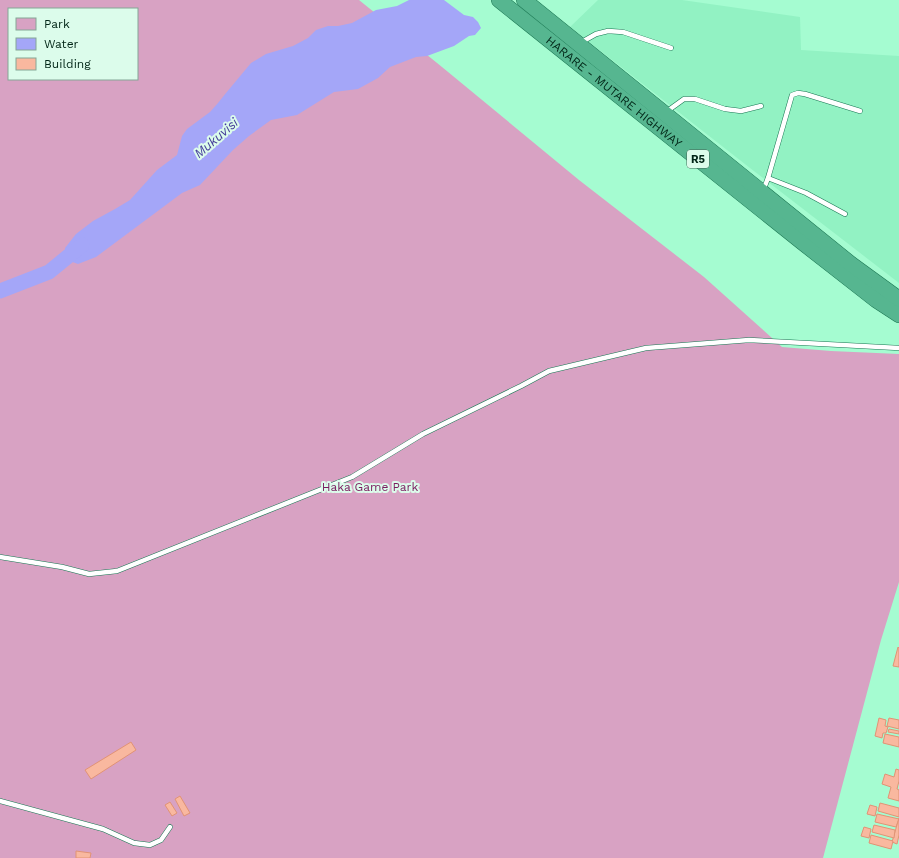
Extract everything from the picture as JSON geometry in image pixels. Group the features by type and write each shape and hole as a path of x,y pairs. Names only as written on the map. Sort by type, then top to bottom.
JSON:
{"highway":[{"name":"HARARE - MUTARE HIGHWAY","path":"499,0 803,243 876,300 899,315"},
{"name":"HARARE - MUTARE HIGHWAY","path":"524,0 851,264 899,299"}],"lane":[{"path":"578,43 596,34 608,31 623,32 671,48"},
{"path":"762,192 768,178 792,95 798,92 860,111"},
{"path":"665,113 684,99 696,99 725,109 741,111 761,106"},
{"path":"768,178 806,193 845,214"},
{"path":"0,557 50,565 89,574 117,571 352,477 423,434 549,371 646,348 749,340 899,348"},
{"path":"0,801 103,829 134,843 150,845 161,840 170,827"}],"shaded area":[{"path":"598,0 682,0 800,17 801,50 899,56 899,283 570,27"}],"green space":[{"name":"Haka Game Park","path":"0,0 359,0 579,180 704,277 782,347 899,354 899,582 881,640 823,858 0,858"}],"water":[{"path":"409,0 444,0 464,15 473,17 481,28 475,35 469,36 454,46 427,56 416,57 390,67 378,78 358,89 334,92 297,115 271,120 233,150 200,185 182,193 96,257 78,264 67,260 65,248 76,234 93,221 130,200 157,170 177,155 182,136 187,129 210,112 251,63 266,54 293,46 308,38 316,30 328,26 338,26 352,23 376,10 397,6"}],"building":[{"path":"898,647 899,648 899,667 893,666"},
{"path":"879,718 886,720 885,726 888,727 886,733 883,733 882,738 875,736"},
{"path":"889,718 899,720 899,729 887,726"},
{"path":"889,729 899,731 899,734 888,732"},
{"path":"885,734 899,737 899,747 883,743"},
{"path":"131,742 136,750 91,779 85,770"},
{"path":"896,769 899,770 897,789 899,790 899,801 888,798 891,787 882,784 885,774 894,777"},
{"path":"180,796 190,813 184,816 175,799"},
{"path":"170,802 177,813 172,816 165,805"},
{"path":"880,803 899,808 899,817 878,811"},
{"path":"870,805 877,807 875,816 867,814"},
{"path":"877,814 899,819 896,827 875,822"},
{"path":"899,818 899,835 897,844 892,842"},
{"path":"874,825 895,830 894,838 872,832"},
{"path":"864,827 871,829 869,838 861,836"},
{"path":"871,835 893,841 891,849 869,843"},
{"path":"76,851 91,853 90,858 76,858"}],"waterway":[{"name":"Mukuvisi","path":"0,291 49,272 82,245"}]}
